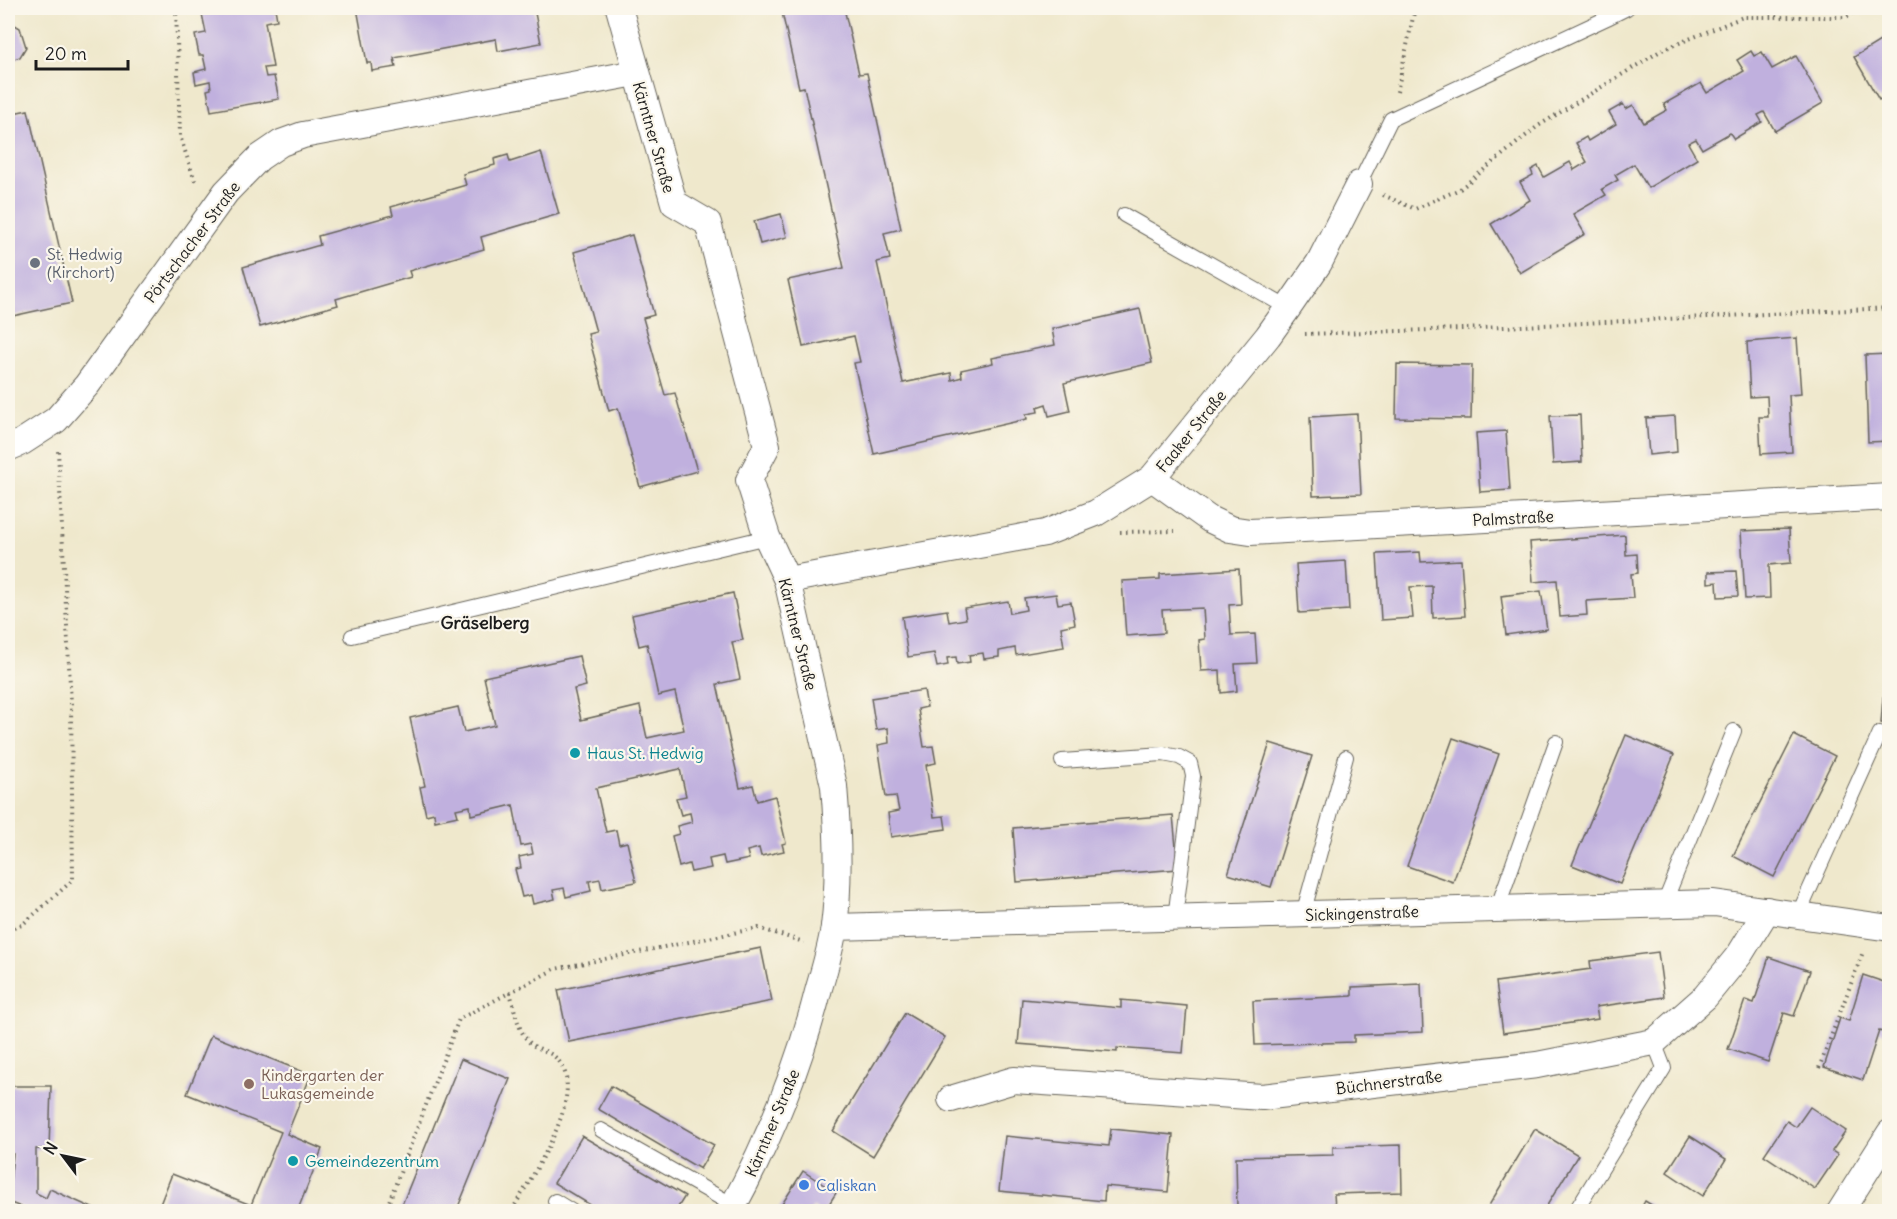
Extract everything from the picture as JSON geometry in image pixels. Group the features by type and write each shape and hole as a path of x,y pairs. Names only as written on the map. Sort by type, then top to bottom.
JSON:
{"street":[{"name":"Kärntner Straße","path":"619,8 674,203 708,223 767,447 749,480 767,537 787,579 834,786 838,870 832,938 797,1064 760,1155 732,1208"},
{"name":"Pörtschacher Straße","path":"8,448 22,442 56,420 87,385 226,192 259,158 281,143 303,135 636,73"},
{"name":"Faaker Straße","path":"787,579 1045,533 1096,513 1152,478 1268,336 1288,308 1319,263 1359,184"},
{"name":"Palmstraße","path":"1152,478 1209,519 1230,530 1250,532 1890,497"},
{"name":"Sickingenstraße","path":"832,938 1175,918 1713,903 1881,927"},
{"name":"Büchnerstraße","path":"951,1099 1014,1080 1262,1097 1537,1065 1654,1042 1706,997 1740,954 1767,910"},
{"path":"1840,1212 1890,1133"}],"lane":[{"path":"1359,184 1391,118 1627,8"},
{"path":"1124,215 1288,308"},
{"path":"352,636 767,537"},
{"path":"1664,904 1734,731"},
{"path":"1798,915 1880,733"},
{"path":"1497,909 1556,742"},
{"path":"1062,761 1163,754 1190,762 1193,776 1175,918"},
{"path":"1303,914 1347,757"},
{"path":"1575,1212 1664,1068 1654,1042"},
{"path":"601,1130 732,1208"},
{"path":"555,1201 573,1212"}],"path":[{"path":"176,8 180,136 207,219"},
{"path":"1391,118 1415,8"},
{"path":"1359,184 1415,209 1461,189 1538,126 1662,50 1743,17 1847,16 1862,8"},
{"path":"1268,336 1890,309"},
{"path":"8,928 22,925 73,880 71,704 56,420"},
{"path":"1114,532 1184,530"},
{"path":"1819,1068 1881,927"},
{"path":"385,1212 459,1019 555,969 758,928 832,938"},
{"path":"510,992 521,1030 528,1042 557,1058 563,1068 567,1090 563,1113 556,1133 511,1212"}],"building":[{"path":"204,8 275,8 277,20 265,22 273,67 264,68 266,77 274,76 279,99 211,111 207,90 211,89 210,81 196,84 194,72 206,69 203,55 199,55 195,35 206,33 202,14 205,13"},
{"path":"357,8 534,8 541,43 498,51 496,39 394,58 396,67 372,71 371,63 367,63"},
{"path":"781,8 844,8 859,74 867,73 901,229 884,233 890,259 877,262 903,383 951,373 952,380 962,377 961,370 993,363 992,358 1055,345 1052,329 1140,309 1152,363 1064,383 1070,411 1049,416 1046,404 1037,407 1038,412 1026,414 1027,419 874,454 854,363 860,362 854,336 803,347 788,280 844,268 804,87 799,88"},
{"path":"8,16 10,22 20,28 26,47 20,57 8,61"},
{"path":"1888,36 1890,94 1879,100 1854,57"},
{"path":"1751,51 1754,56 1762,52 1772,69 1796,56 1823,103 1775,131 1764,112 1758,115 1762,122 1734,139 1730,133 1702,149 1696,139 1688,143 1697,159 1648,188 1634,164 1615,175 1618,180 1602,189 1606,195 1573,214 1585,234 1520,273 1491,224 1530,200 1520,182 1533,175 1531,170 1538,166 1544,177 1570,162 1574,170 1587,162 1576,143 1586,137 1588,141 1616,124 1609,112 1623,104 1626,109 1633,105 1644,123 1667,110 1664,104 1701,83 1707,93 1744,71 1737,60"},
{"name":"St. Hedwig (Kirchort)","path":"28,110 72,303 8,317 8,114"},
{"path":"541,152 559,214 481,237 484,249 409,271 411,277 336,299 338,305 260,327 243,267 320,245 318,236 393,215 391,207 466,185 463,174 495,165 494,159 508,155 510,162"},
{"path":"781,214 787,237 760,244 754,221"},
{"path":"632,235 654,315 643,318 665,395 675,393 697,471 640,487 618,408 609,411 588,334 596,332 574,252"},
{"path":"1797,338 1801,394 1789,395 1792,452 1761,454 1759,417 1768,417 1767,396 1750,397 1747,342"},
{"path":"1890,354 1890,441 1868,442 1865,355"},
{"path":"1397,364 1472,365 1471,419 1396,418"},
{"path":"1357,414 1361,494 1313,496 1310,417"},
{"path":"1580,415 1582,462 1553,464 1550,416"},
{"path":"1675,416 1677,452 1649,455 1646,418"},
{"path":"1506,431 1510,490 1480,492 1476,433"},
{"path":"1789,529 1791,563 1769,565 1770,598 1745,599 1741,531"},
{"path":"1625,535 1626,555 1637,554 1638,573 1631,574 1633,598 1586,601 1587,615 1560,617 1557,580 1533,582 1530,542"},
{"path":"1420,552 1421,562 1461,560 1465,616 1433,618 1432,586 1410,587 1413,618 1381,620 1377,554"},
{"path":"1346,561 1349,610 1299,613 1296,564"},
{"path":"1239,569 1241,604 1229,605 1231,635 1255,634 1257,663 1235,664 1237,691 1221,693 1220,670 1201,671 1199,640 1205,639 1203,608 1162,610 1164,633 1126,636 1122,581 1160,579 1160,574"},
{"path":"1736,571 1738,596 1718,597 1717,582 1708,583 1708,572"},
{"path":"1541,591 1547,629 1506,635 1501,596"},
{"name":"Haus St. Hedwig","path":"733,593 743,640 732,642 740,679 717,684 740,788 753,785 757,801 775,796 786,843 782,844 784,851 761,856 759,848 747,851 749,859 725,864 723,856 709,859 711,868 691,872 689,864 679,867 672,836 679,834 677,826 692,822 690,813 681,815 676,798 686,796 680,769 596,788 606,832 616,830 619,844 627,842 636,882 602,889 600,879 589,881 591,891 566,897 564,888 553,890 555,899 533,904 531,895 522,897 515,869 521,868 519,857 533,854 531,844 521,846 513,805 471,815 470,806 456,809 458,816 435,821 434,813 426,815 420,787 425,786 410,718 458,707 464,732 495,725 484,677 579,656 586,686 574,689 581,720 640,706 647,738 684,730 675,692 658,696 647,644 639,646 632,615"},
{"path":"1056,594 1058,604 1071,602 1075,624 1061,627 1064,647 1016,655 1015,648 999,651 999,657 984,659 983,653 969,655 970,662 957,664 956,657 947,658 948,665 937,667 934,653 908,657 902,617 947,610 949,622 966,619 964,608 1008,601 1010,613 1026,610 1024,598"},
{"path":"924,690 927,707 918,709 924,747 933,746 936,763 926,765 934,817 944,816 946,829 891,837 888,813 899,811 896,796 886,797 878,745 889,743 888,728 876,730 871,698"},
{"path":"1883,697 1890,698 1890,724 1881,723"},
{"path":"1626,735 1674,755 1620,884 1572,865"},
{"path":"1794,735 1835,756 1774,877 1733,856"},
{"path":"1453,738 1499,754 1453,882 1407,866"},
{"path":"1270,743 1312,756 1271,887 1228,874"},
{"path":"1173,815 1178,869 1017,882 1013,828"},
{"path":"761,948 772,1001 569,1042 558,990"},
{"path":"1658,952 1664,997 1596,1007 1598,1019 1503,1033 1496,982 1591,969 1590,961"},
{"path":"1769,957 1810,971 1794,1016 1784,1013 1768,1062 1728,1049 1745,1000 1754,1003"},
{"path":"1863,975 1890,984 1890,1032 1889,1034 1879,1031 1863,1080 1824,1067 1840,1018 1849,1021"},
{"path":"1421,984 1423,1032 1354,1035 1354,1042 1255,1045 1253,1001 1352,996 1352,987"},
{"path":"1022,999 1121,1008 1121,1000 1187,1006 1183,1053 1117,1048 1117,1052 1018,1044"},
{"path":"905,1013 945,1037 873,1156 833,1131"},
{"path":"211,1035 311,1075 287,1134 322,1149 297,1212 157,1212 172,1174 251,1205 281,1132 187,1094"},
{"path":"461,1059 510,1079 456,1212 399,1212"},
{"path":"8,1086 51,1086 49,1149 36,1149 36,1193 46,1198 50,1189 101,1212 34,1212 8,1202 13,1154 8,1154"},
{"path":"611,1086 714,1145 700,1169 598,1109"},
{"path":"1810,1107 1846,1131 1832,1151 1838,1155 1815,1189 1764,1155 1787,1121 1796,1127"},
{"path":"1111,1129 1173,1135 1168,1192 1105,1186 1104,1201 999,1191 1005,1136 1109,1146"},
{"path":"1535,1129 1578,1155 1543,1212 1485,1212"},
{"path":"582,1136 685,1196 675,1212 602,1212 554,1183"},
{"path":"1690,1136 1726,1159 1703,1196 1667,1172"},
{"path":"1401,1145 1402,1192 1334,1194 1335,1207 1237,1209 1236,1157 1333,1155 1333,1147"},
{"path":"803,1171 836,1193 824,1212 813,1207 810,1212 777,1212"},
{"path":"1645,1201 1663,1212 1639,1212"}],"place":[{"name":"St. Hedwig (Kirchort)","path":"35,263"},
{"name":"Haus St. Hedwig","path":"575,753"},
{"name":"Kindergarten der Lukasgemeinde","path":"249,1084"},
{"name":"Gemeindezentrum","path":"293,1161"},
{"name":"Caliskan","path":"804,1185"}],"district":[{"name":"Gräselberg","path":"485,623"}]}
